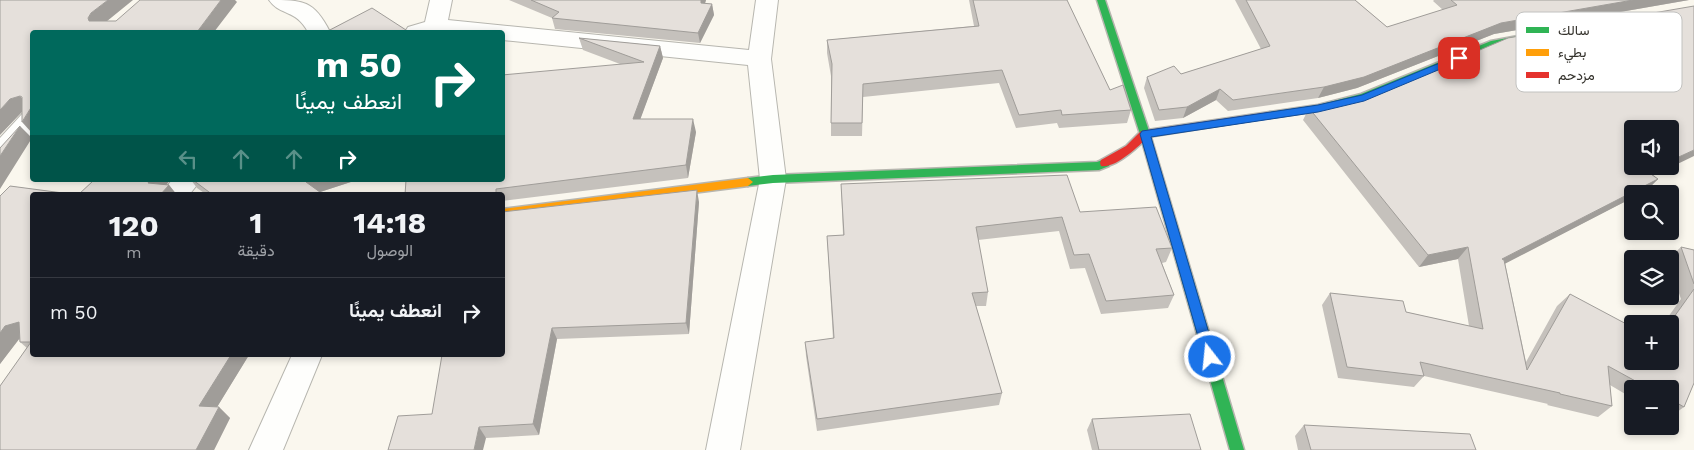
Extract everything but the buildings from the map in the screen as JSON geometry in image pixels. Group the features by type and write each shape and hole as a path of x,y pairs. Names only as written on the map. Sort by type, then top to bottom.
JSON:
{"street":[{"path":"280,0 311,16 318,30"},
{"path":"441,0 426,29 450,30"},
{"path":"723,450 773,180 760,59 767,0"},
{"path":"1101,0 1145,134 1237,450"},
{"path":"505,33 760,59"},
{"path":"505,212 773,180 1099,166 1130,149 1145,134 1318,108 1364,98 1494,43 1516,39"},
{"path":"0,155 30,121"},
{"path":"176,192 186,182"},
{"path":"266,450 306,357"}],"traffic: fast":[{"path":"1101,0 1145,134 1237,450"},
{"path":"1270,115 1318,108 1364,97 1494,43 1516,39"},
{"path":"748,182 773,179 1099,166 1105,163"}],"traffic: slow":[{"path":"505,213 748,182"}],"traffic: jam":[{"path":"1105,163 1130,149 1145,134 1270,115"}],"route":[{"path":"1210,357 1145,134 1318,108 1364,98 1459,58"}]}
